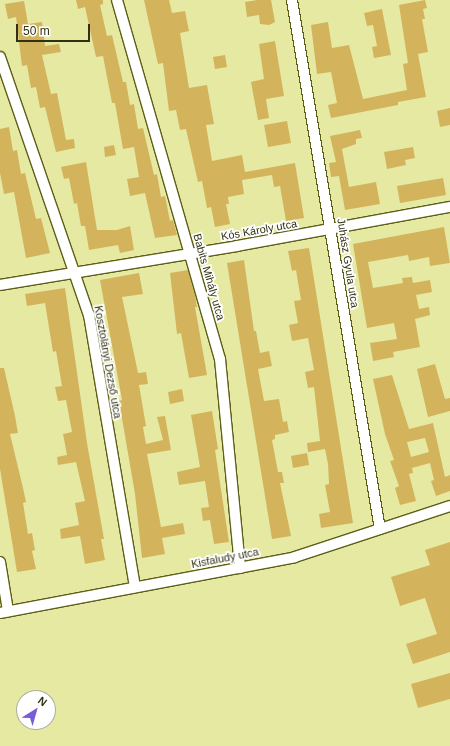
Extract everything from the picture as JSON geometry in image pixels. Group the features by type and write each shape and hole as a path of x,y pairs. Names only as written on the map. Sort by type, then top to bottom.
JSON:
{"street":[{"name":"Babits Mihály utca","path":"117,0 220,359 240,568"},
{"name":"Juhász Gyula utca","path":"292,0 380,529"},
{"name":"Kosztolányi Dezső utca","path":"0,57 89,315 135,587"},
{"name":"Kós Károly utca","path":"0,284 190,254 450,207"},
{"name":"Kisfaludy utca","path":"4,612 240,568 296,556 450,506"},
{"path":"0,562 4,612"}],"building":[{"path":"76,0 103,0 103,4 100,5 107,36 112,35 123,82 126,82 130,105 134,104 138,129 143,128 154,175 157,174 161,197 165,196 170,221 173,220 177,235 155,238 145,193 130,196 127,179 139,177 134,147 123,149 115,103 112,103 103,56 96,57 85,7 78,9"},
{"path":"144,0 169,0 172,13 185,11 189,31 180,33 189,88 207,85 214,124 206,125 212,161 242,155 245,172 295,163 304,218 286,221 280,186 274,187 272,175 242,180 244,194 228,197 229,204 226,204 230,224 215,227 211,207 207,208 202,181 198,182 186,129 180,130 176,110 169,111 163,63 158,64"},
{"path":"271,0 275,22 269,25 260,24 259,15 247,17 245,2"},
{"path":"425,0 427,8 423,9 425,19 422,19 428,52 418,54 426,97 398,102 398,105 331,118 328,105 337,103 331,72 317,74 311,25 328,22 332,48 349,45 363,99 407,90 403,64 408,63 399,5"},
{"path":"24,1 28,24 42,22 45,46 59,44 61,52 42,55 51,94 57,93 66,140 74,139 75,148 56,152 45,107 40,108 36,87 31,88 27,65 22,66 16,17 8,19 5,4"},
{"path":"382,9 391,55 374,58 372,47 377,46 373,25 367,26 364,13"},
{"path":"275,41 284,96 266,99 269,118 258,120 251,82 264,79 259,44"},
{"path":"225,55 227,67 215,69 213,57"},
{"path":"450,108 450,125 440,127 437,111"},
{"path":"287,121 291,143 268,147 264,125"},
{"path":"9,127 13,151 17,150 21,174 25,173 36,219 41,218 50,253 26,258 14,192 4,194 0,173 0,129"},
{"path":"360,130 362,138 356,139 356,144 342,149 349,187 376,182 380,204 345,210 339,176 331,177 329,163 336,162 330,136"},
{"path":"114,145 116,155 105,157 104,147"},
{"path":"413,147 415,158 405,160 406,165 387,169 384,152"},
{"path":"86,162 97,230 117,230 130,226 134,250 120,253 118,245 89,250 85,226 81,226 77,203 74,204 69,178 64,179 61,167"},
{"path":"443,178 446,195 400,203 397,186"},
{"path":"444,227 450,263 430,266 429,257 409,261 408,255 368,262 373,288 403,283 402,278 412,277 413,283 430,280 432,292 416,295 419,309 429,307 430,315 415,319 420,347 393,352 394,357 373,361 370,343 397,339 394,323 367,328 353,244"},
{"path":"309,248 353,523 321,528 319,514 330,512 325,485 329,484 328,464 325,449 308,452 307,443 320,441 314,387 308,388 305,372 314,370 308,338 292,341 289,325 298,323 294,301 301,300 296,270 292,271 288,251"},
{"path":"244,260 254,331 256,331 260,353 269,351 272,366 258,369 264,401 279,399 283,422 287,421 289,432 275,435 275,439 272,440 278,472 282,472 284,483 280,483 291,536 272,539 227,263"},
{"path":"188,270 195,295 197,307 195,307 207,375 189,378 181,333 177,334 170,273"},
{"path":"139,273 143,294 122,297 138,373 146,372 148,384 139,385 146,426 143,427 146,444 163,440 157,417 165,416 171,450 147,454 161,527 183,523 185,534 162,538 165,554 142,558 135,494 119,401 122,400 100,280"},
{"path":"65,288 87,443 104,539 101,539 105,560 85,564 80,536 61,539 60,529 79,525 75,503 85,501 76,462 58,465 57,457 67,455 63,434 72,432 66,400 58,401 55,387 62,386 56,351 53,352 45,303 27,306 25,294"},
{"path":"435,364 445,399 450,398 450,411 428,417 417,369"},
{"path":"0,368 4,368 15,416 18,433 10,434 26,502 23,503 28,534 32,533 35,550 32,551 36,569 17,572 0,469"},
{"path":"392,375 409,429 433,423 445,477 450,475 450,491 436,496 431,481 434,480 430,463 412,468 413,473 409,474 416,501 400,505 395,488 399,486 390,461 394,460 385,434 373,379","holes":["425,438 429,452 411,457 407,442"]},
{"path":"182,389 184,401 170,404 168,392"},
{"path":"212,411 218,449 215,450 229,542 214,544 210,520 203,521 201,508 209,507 205,481 179,485 177,472 200,467 191,415"},
{"path":"307,453 309,465 293,468 291,456"},
{"path":"450,542 450,652 413,664 406,644 437,634 425,598 400,606 391,577 430,565 425,550"},
{"path":"450,673 450,699 418,708 411,684"}]}
